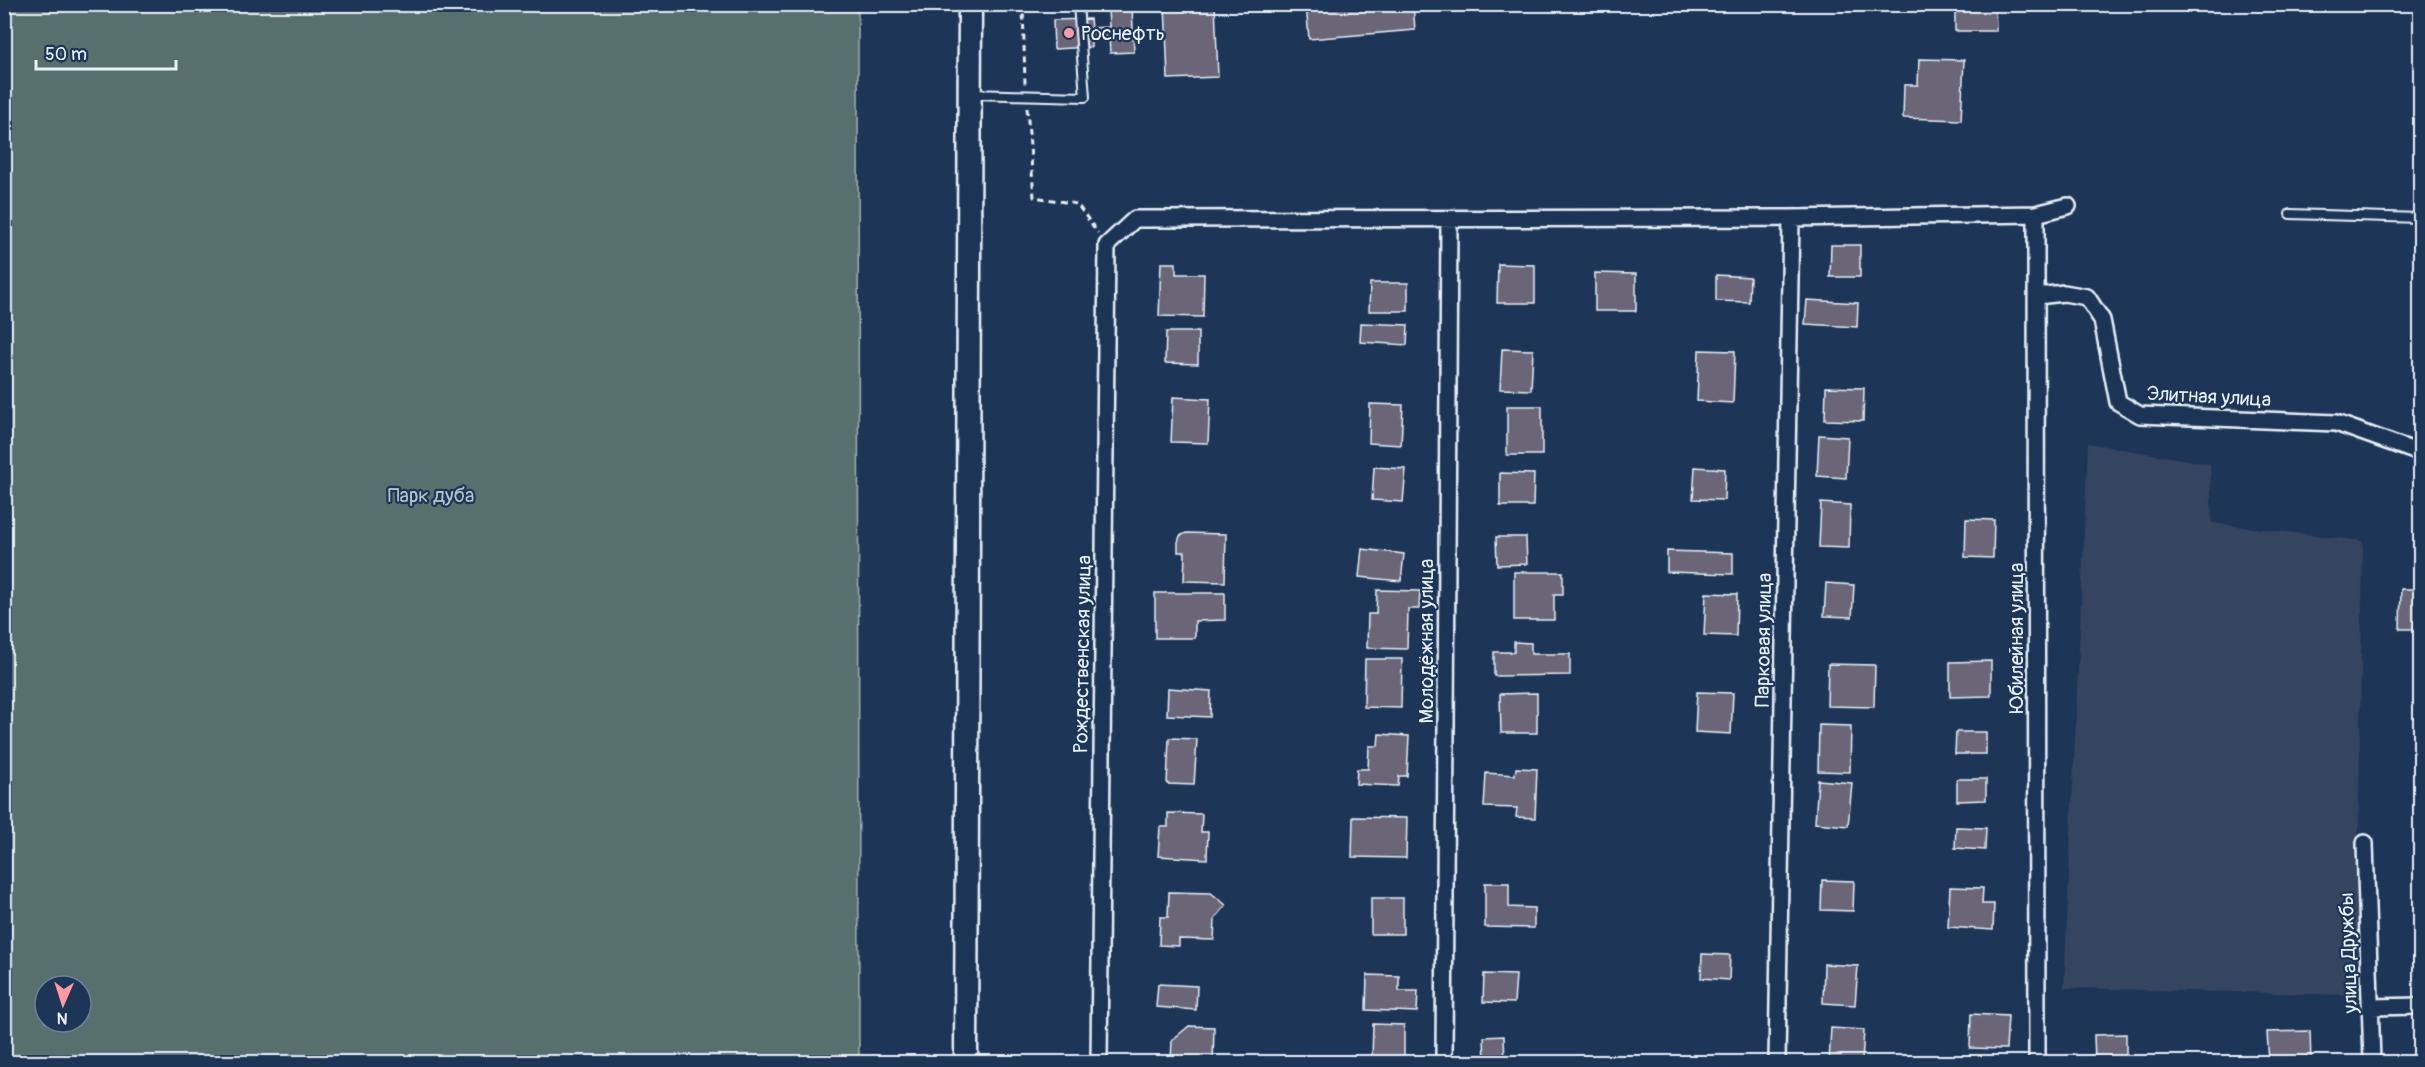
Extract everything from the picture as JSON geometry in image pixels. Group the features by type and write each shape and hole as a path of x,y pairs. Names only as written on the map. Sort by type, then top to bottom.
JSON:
{"main road":[{"path":"966,1062 970,4"}],"street":[{"path":"1107,245 1135,219 1791,218 2036,214 2068,206"},
{"name":"Юбилейная улица","path":"2036,214 2037,1062"},
{"name":"Парковая улица","path":"1777,1062 1791,218"},
{"name":"Молодёжная улица","path":"1444,1062 1449,220"},
{"name":"Рождественская улица","path":"1099,1062 1107,245"},
{"name":"Элитная улица","path":"2037,296 2064,293 2086,297 2102,320 2118,402 2140,415 2336,423 2421,453"},
{"name":"улица Дружбы","path":"2366,843 2372,1062"},
{"path":"2371,1007 2421,1006"}],"lane":[{"path":"970,94 1085,97 1078,4"},
{"path":"2290,214 2421,219"}],"path":[{"path":"1023,4 1026,95 1034,197 1077,204 1107,245"}],"shaded area":[{"path":"2088,443 2210,464 2212,523 2363,541 2356,995 2064,988"}],"green space":[{"name":"Парк дуба","path":"5,4 858,5 859,1062 5,1062"}],"building":[{"path":"1165,4 1215,4 1218,77 1168,79"},
{"path":"1306,4 1413,4 1415,30 1309,39"},
{"path":"1955,4 1995,4 1996,31 1955,31"},
{"path":"1132,7 1134,52 1110,53 1109,37 1091,38 1091,47 1054,49 1053,20 1090,19 1091,28 1109,27 1108,8"},
{"path":"1919,59 1964,60 1961,120 1903,118 1904,85 1918,85"},
{"path":"1831,245 1860,245 1860,277 1830,277"},
{"path":"1161,263 1176,263 1176,274 1204,274 1203,317 1159,316"},
{"path":"1498,264 1535,265 1535,303 1497,303"},
{"path":"1595,273 1636,274 1636,311 1595,311"},
{"path":"1716,275 1750,277 1749,302 1716,301"},
{"path":"1370,283 1408,283 1408,311 1369,311"},
{"path":"1807,300 1858,303 1857,327 1805,324"},
{"path":"1361,323 1408,325 1407,345 1360,342"},
{"path":"1166,332 1198,332 1198,364 1165,363"},
{"path":"1502,349 1533,350 1531,390 1500,389"},
{"path":"1699,350 1735,351 1733,403 1697,401"},
{"path":"1826,387 1864,388 1863,421 1825,420"},
{"path":"1173,397 1210,399 1208,443 1171,442"},
{"path":"1370,404 1403,405 1401,445 1369,443"},
{"path":"1507,406 1542,406 1542,455 1507,455"},
{"path":"1819,435 1848,437 1846,478 1817,476"},
{"path":"1374,467 1406,469 1403,502 1372,500"},
{"path":"1695,467 1725,469 1724,500 1693,499"},
{"path":"1500,473 1534,474 1533,506 1500,506"},
{"path":"1821,503 1850,505 1849,548 1819,547"},
{"path":"1966,519 1994,520 1993,558 1965,557"},
{"path":"1186,533 1226,534 1225,582 1184,581 1185,552 1178,552 1178,542 1180,536"},
{"path":"1496,537 1526,537 1527,564 1497,565"},
{"path":"1362,549 1404,554 1401,581 1359,577"},
{"path":"1667,551 1733,553 1733,574 1667,572"},
{"path":"1514,572 1563,572 1563,595 1554,595 1554,620 1514,620"},
{"path":"1826,583 1854,585 1852,617 1824,616"},
{"path":"2401,589 2420,589 2420,629 2400,629"},
{"path":"1377,590 1420,591 1419,609 1408,609 1407,649 1367,648 1368,614 1376,614"},
{"path":"1155,593 1225,593 1225,620 1195,621 1195,638 1155,638"},
{"path":"1706,593 1737,594 1736,636 1704,635"},
{"path":"1514,642 1531,643 1531,654 1570,654 1570,675 1494,676 1494,652 1514,652"},
{"path":"1365,659 1402,659 1401,708 1364,707"},
{"path":"1991,661 1991,696 1950,697 1950,662"},
{"path":"1828,664 1875,665 1874,707 1827,706"},
{"path":"1168,688 1211,691 1210,717 1167,715"},
{"path":"1697,692 1733,693 1731,734 1695,732"},
{"path":"1537,693 1537,733 1501,733 1500,694"},
{"path":"1819,725 1851,726 1850,772 1818,771"},
{"path":"1956,732 1986,732 1986,754 1955,754"},
{"path":"1379,734 1409,736 1407,776 1399,776 1398,786 1356,784 1357,769 1368,769 1369,746 1378,746"},
{"path":"1169,738 1197,739 1194,785 1167,784"},
{"path":"1516,768 1537,769 1535,818 1516,817 1517,808 1484,807 1486,773 1515,775"},
{"path":"1957,779 1986,779 1986,800 1957,801"},
{"path":"1818,780 1852,783 1848,826 1815,823"},
{"path":"1168,813 1202,814 1201,832 1208,832 1207,859 1158,856 1160,827 1168,827"},
{"path":"1353,817 1407,818 1406,858 1352,857"},
{"path":"1956,827 1986,828 1985,850 1955,848"},
{"path":"1822,880 1854,881 1853,911 1821,910"},
{"path":"1485,883 1509,883 1509,907 1534,908 1534,928 1485,927"},
{"path":"1950,887 1983,888 1982,904 1994,904 1993,930 1948,927"},
{"path":"1169,892 1211,893 1226,905 1215,919 1214,940 1179,939 1179,946 1159,945 1160,917 1168,917"},
{"path":"1371,898 1403,898 1403,934 1371,934"},
{"path":"1702,954 1730,955 1729,980 1701,978"},
{"path":"1824,964 1858,966 1855,1005 1823,1003"},
{"path":"1484,974 1516,975 1514,1003 1483,1002"},
{"path":"1367,975 1399,976 1399,991 1418,991 1417,1012 1366,1010"},
{"path":"1158,984 1197,986 1196,1010 1156,1007"},
{"path":"1971,1014 2008,1016 2006,1049 1970,1048"},
{"path":"1373,1024 1404,1025 1404,1061 1372,1060"},
{"path":"1189,1026 1214,1027 1213,1062 1171,1062 1172,1040"},
{"path":"1831,1028 1864,1030 1862,1062 1829,1062"},
{"path":"2310,1031 2311,1062 2269,1062 2267,1032"},
{"path":"2126,1034 2126,1062 2095,1062 2094,1035"},
{"path":"1504,1036 1505,1062 1485,1062 1484,1037"}],"place":[{"name":"Роснефть","path":"1069,33"}]}
